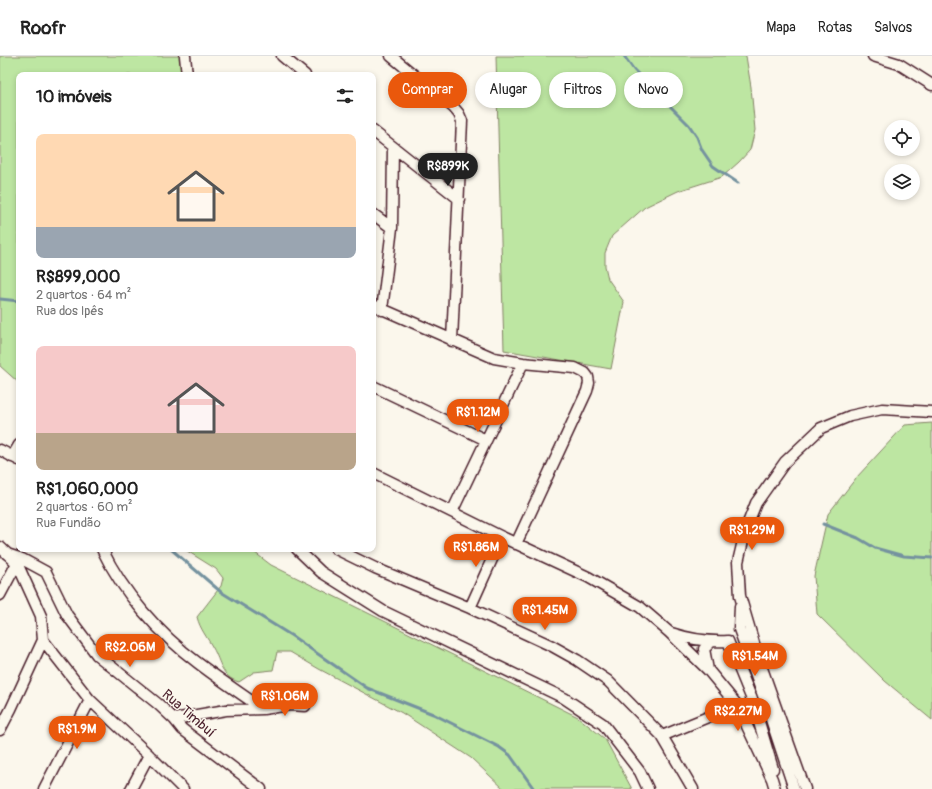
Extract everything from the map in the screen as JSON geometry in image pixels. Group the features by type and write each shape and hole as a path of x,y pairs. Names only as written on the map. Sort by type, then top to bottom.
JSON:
{"street":[{"path":"185,56 187,72"},
{"path":"282,56 301,72"},
{"path":"391,56 459,114 462,121 452,340"},
{"path":"873,56 898,64 932,85"},
{"path":"376,134 459,199"},
{"path":"382,310 392,228 393,148"},
{"path":"376,216 392,228"},
{"path":"376,307 494,358 523,363 575,368 586,373 590,383 588,392 516,544"},
{"path":"452,512 523,363"},
{"path":"376,387 486,440"},
{"path":"805,789 791,763 764,698 739,629 740,596 738,562 746,528 756,503 781,468 793,454 821,428 850,416 882,409 932,412"},
{"path":"0,450 16,458"},
{"path":"376,474 516,544 588,577 640,607 669,632 708,670 737,705 772,779 775,789"},
{"path":"470,608 502,537"},
{"path":"0,730 43,640 41,616 17,562 3,550"},
{"name":"Rua Timbuí","path":"3,550 46,572 66,615 97,655 174,720 182,729 261,789"},
{"path":"103,552 110,567 138,605 165,635 196,662 263,709"},
{"path":"299,552 321,572 383,611 564,698 603,724 640,772 648,789"},
{"path":"342,552 552,646 608,680 662,736 693,789"},
{"path":"0,595 17,562"},
{"path":"740,596 791,763 794,789"},
{"path":"669,632 683,637 711,642 728,641 753,702 779,789"},
{"path":"43,640 90,700 183,789"},
{"path":"708,670 704,649 711,642"},
{"path":"753,702 764,698"},
{"path":"44,789 90,700"},
{"path":"662,736 737,705"},
{"path":"174,720 226,710 305,706"},
{"path":"131,789 148,755"}],"green space":[{"path":"0,56 180,56 183,72 16,72 16,380 0,366"},
{"path":"496,56 746,56 751,87 755,130 750,150 722,177 678,191 645,207 612,236 605,253 605,266 608,279 624,302 611,369 504,350 497,108 541,108 541,72 496,72"},
{"path":"932,423 932,720 885,681 817,614 814,576 828,514 856,478 905,425"},
{"path":"189,552 254,552 271,565 578,717 605,739 632,789 504,789 471,758 402,713 290,652 277,652 273,670 254,672 239,682 233,680 228,677 222,668 197,617 221,586 223,578 216,569"}],"waterway":[{"path":"624,56 634,70 689,125 697,137 702,150 713,166 738,183"},
{"path":"0,299 16,301"},
{"path":"823,524 858,538 875,548 904,556 932,558"},
{"path":"174,552 221,592 292,636 367,688 433,714 499,747 510,755 534,789"}]}
